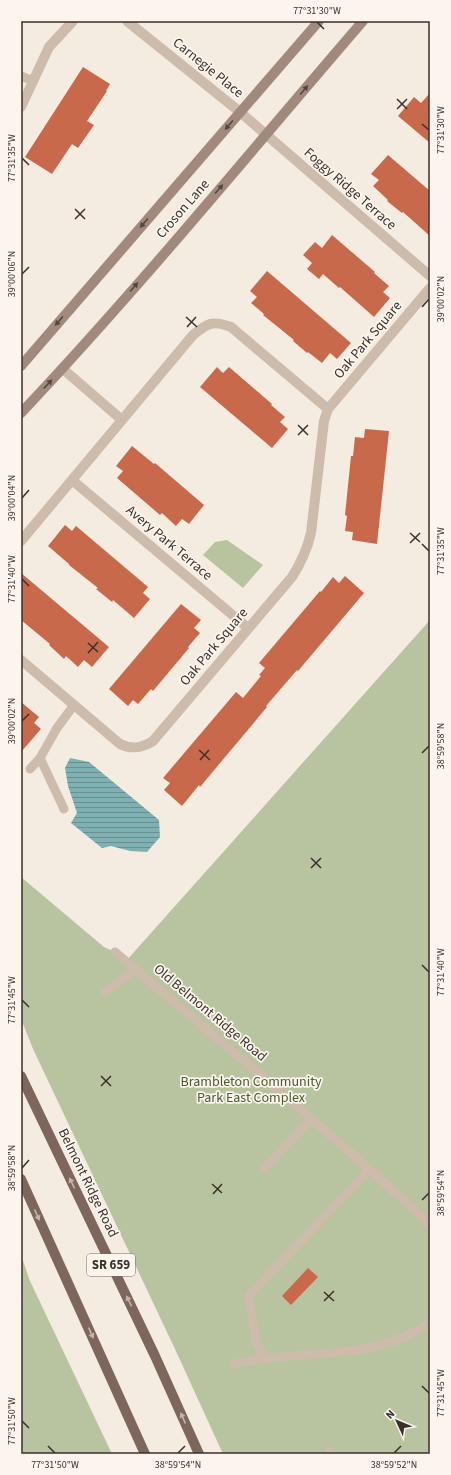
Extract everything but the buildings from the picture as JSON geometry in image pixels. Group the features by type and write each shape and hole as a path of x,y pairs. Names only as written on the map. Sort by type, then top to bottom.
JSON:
{"main road":[{"name":"Croson Lane","path":"21,366 319,21"},
{"name":"Croson Lane","path":"21,413 63,368 155,263 363,21"},
{"name":"Belmont Ridge Road","path":"21,1076 155,1356 199,1454"},
{"name":"SR 659","path":"21,1179 145,1454"}],"street":[{"path":"21,107 49,48 72,21"},
{"name":"Carnegie Place","path":"127,21 252,123"},
{"name":"Foggy Ridge Terrace","path":"252,123 430,276"},
{"name":"Oak Park Square","path":"21,660 120,744 128,748 145,746 153,741 292,577 300,564 308,547 311,533 324,421 328,409 430,288"},
{"path":"21,541 193,335 205,326 219,323 231,327 328,409"},
{"path":"63,368 122,420"},
{"name":"Avery Park Terrace","path":"72,480 248,628"}],"lane":[{"path":"21,76 33,81"},
{"path":"30,769 40,758 57,728 74,705"},
{"path":"40,758 64,809"},
{"name":"Old Belmont Ridge Road","path":"115,952 312,1118 430,1224"},
{"path":"105,992 136,969"},
{"path":"264,1169 312,1118"},
{"path":"265,1358 256,1342 249,1298 252,1292 370,1169"},
{"path":"234,1364 253,1359 371,1348 388,1344 406,1336 430,1322"}],"green space":[{"path":"227,540 263,565 243,588 203,555 215,542"},
{"name":"Brambleton Community Park East Complex","path":"430,620 430,1454 223,1454 33,1049 21,1019 21,877 104,947 115,952 126,961"},
{"path":"21,1255 30,1281 112,1454 21,1454"}],"water":[{"path":"70,758 89,762 159,820 160,837 147,852 130,851 111,846 102,848 71,823 77,813 68,786 65,768"}]}
